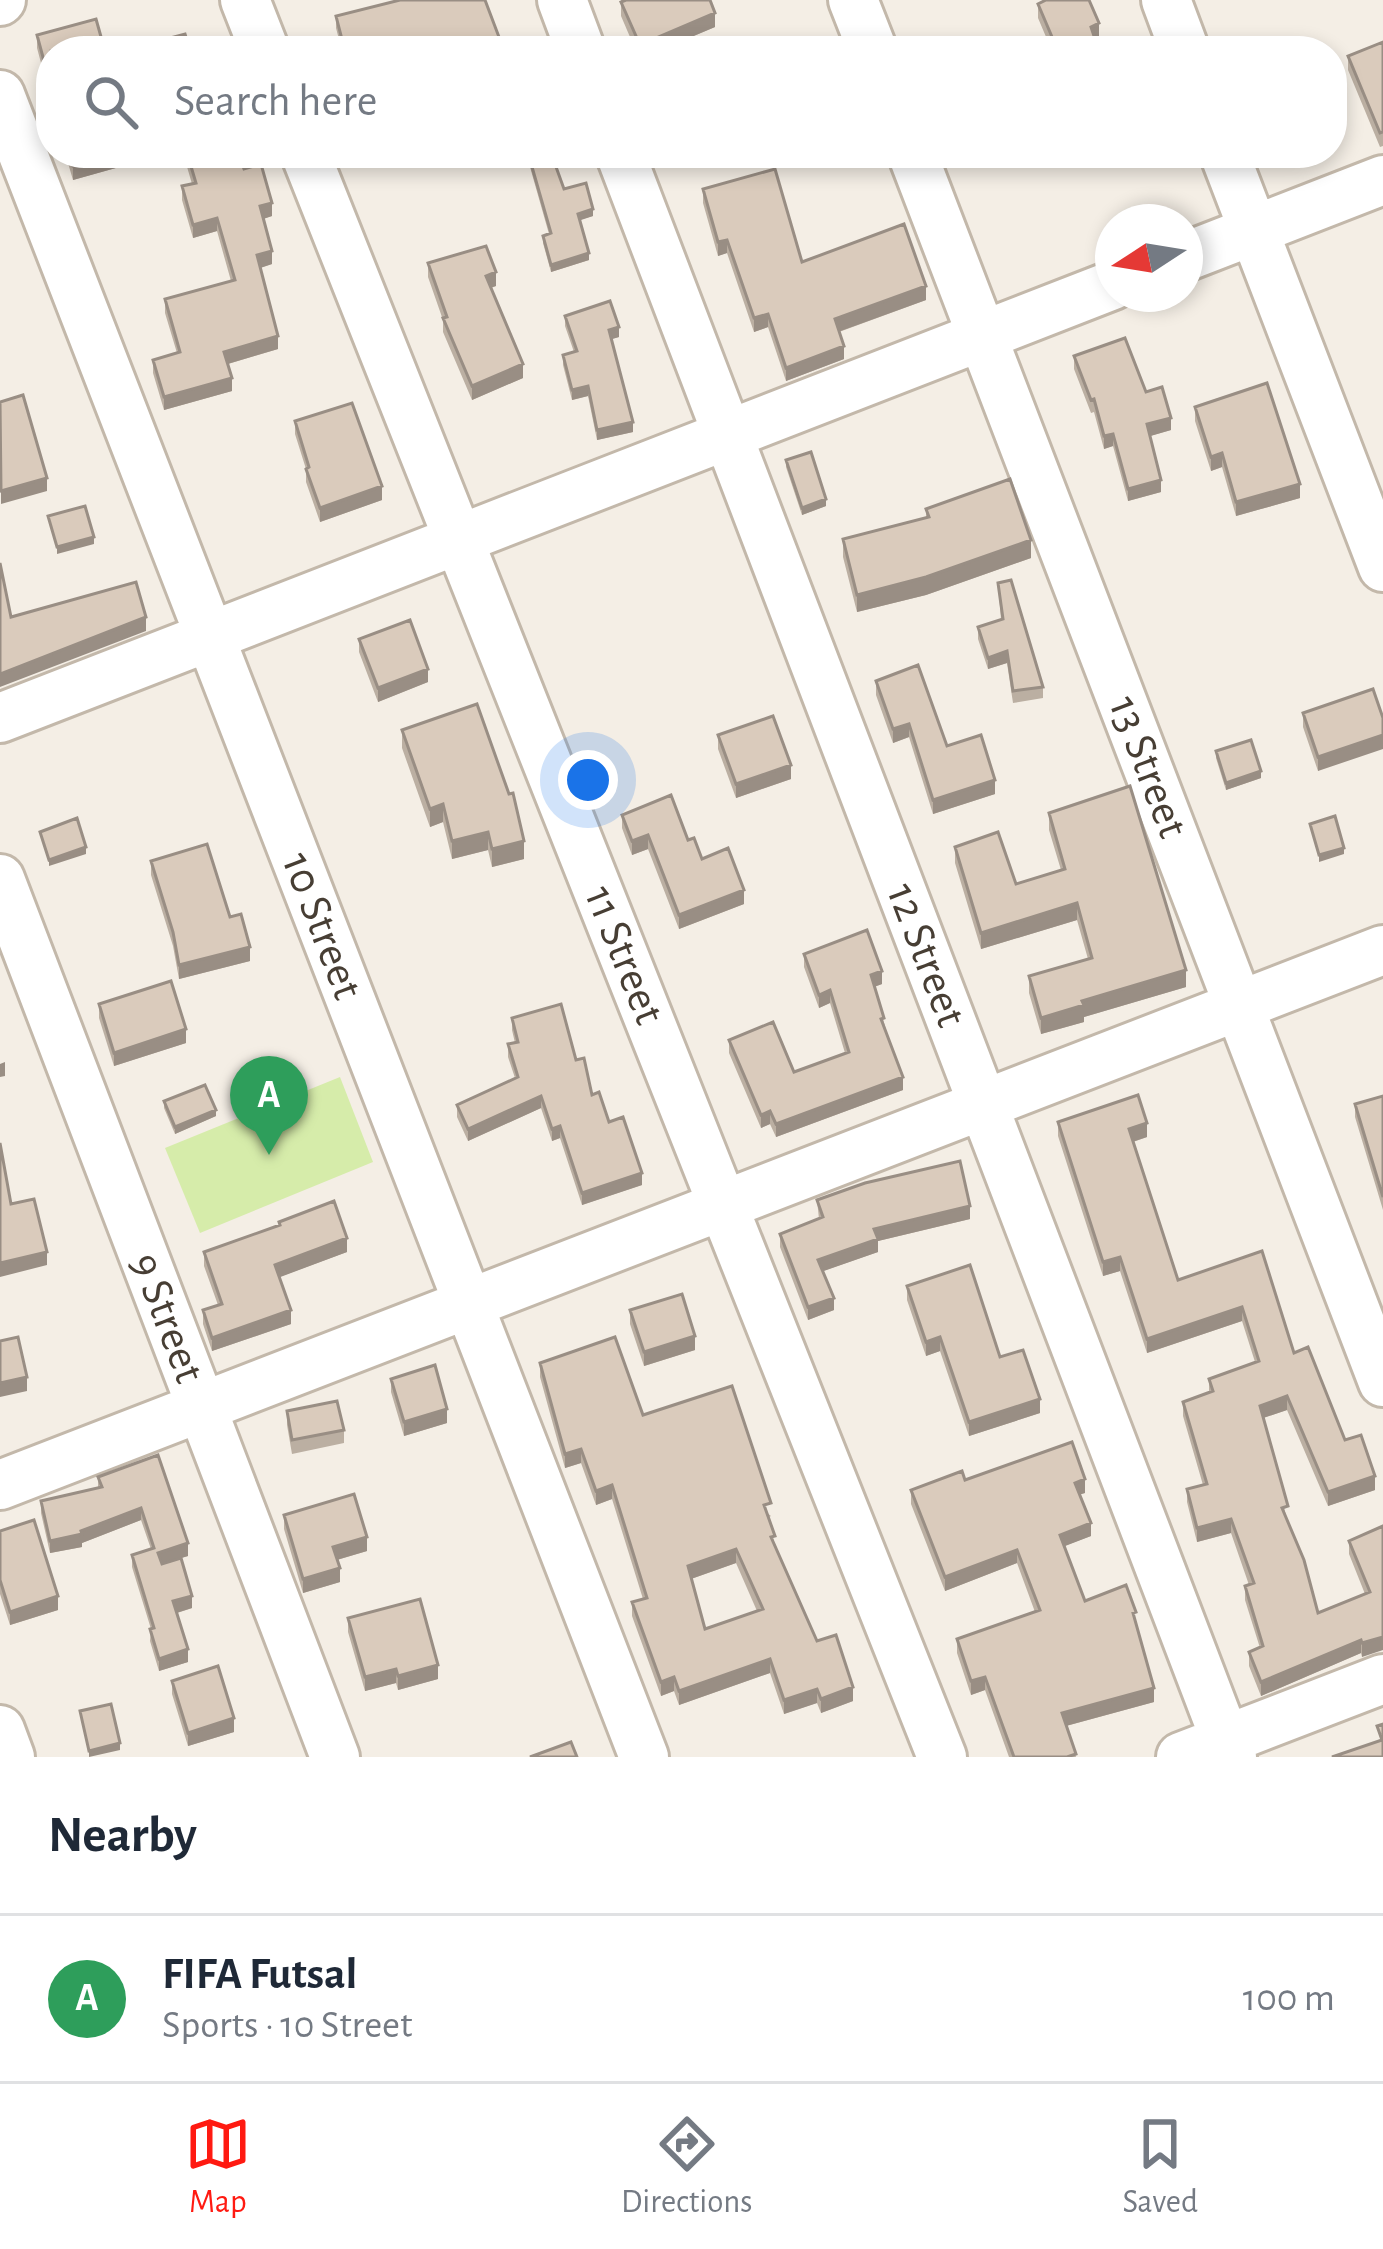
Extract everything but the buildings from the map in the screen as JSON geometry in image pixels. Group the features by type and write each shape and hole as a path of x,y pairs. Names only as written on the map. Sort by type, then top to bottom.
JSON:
{"street":[{"path":"245,0 259,36"},
{"path":"562,0 575,36"},
{"path":"854,0 867,36"},
{"path":"1166,0 1179,36"},
{"name":"10 Street","path":"0,95 644,1757"},
{"name":"11 Street","path":"311,168 942,1757"},
{"name":"12 Street","path":"626,168 1229,1748"},
{"name":"13 Street","path":"918,168 1383,1382"},
{"path":"1230,168 1383,567"},
{"path":"1203,250 1383,180"},
{"path":"0,718 1095,292"},
{"name":"9 Street","path":"0,879 335,1757"},
{"path":"0,1485 1383,950"},
{"path":"1181,1757 1229,1748 1383,1679"},
{"path":"0,1730 10,1757"}],"green space":[{"path":"340,1077 373,1162 200,1233 165,1148"}],"place":[{"name":"FIFA Futsal","path":"269,1155"}]}
